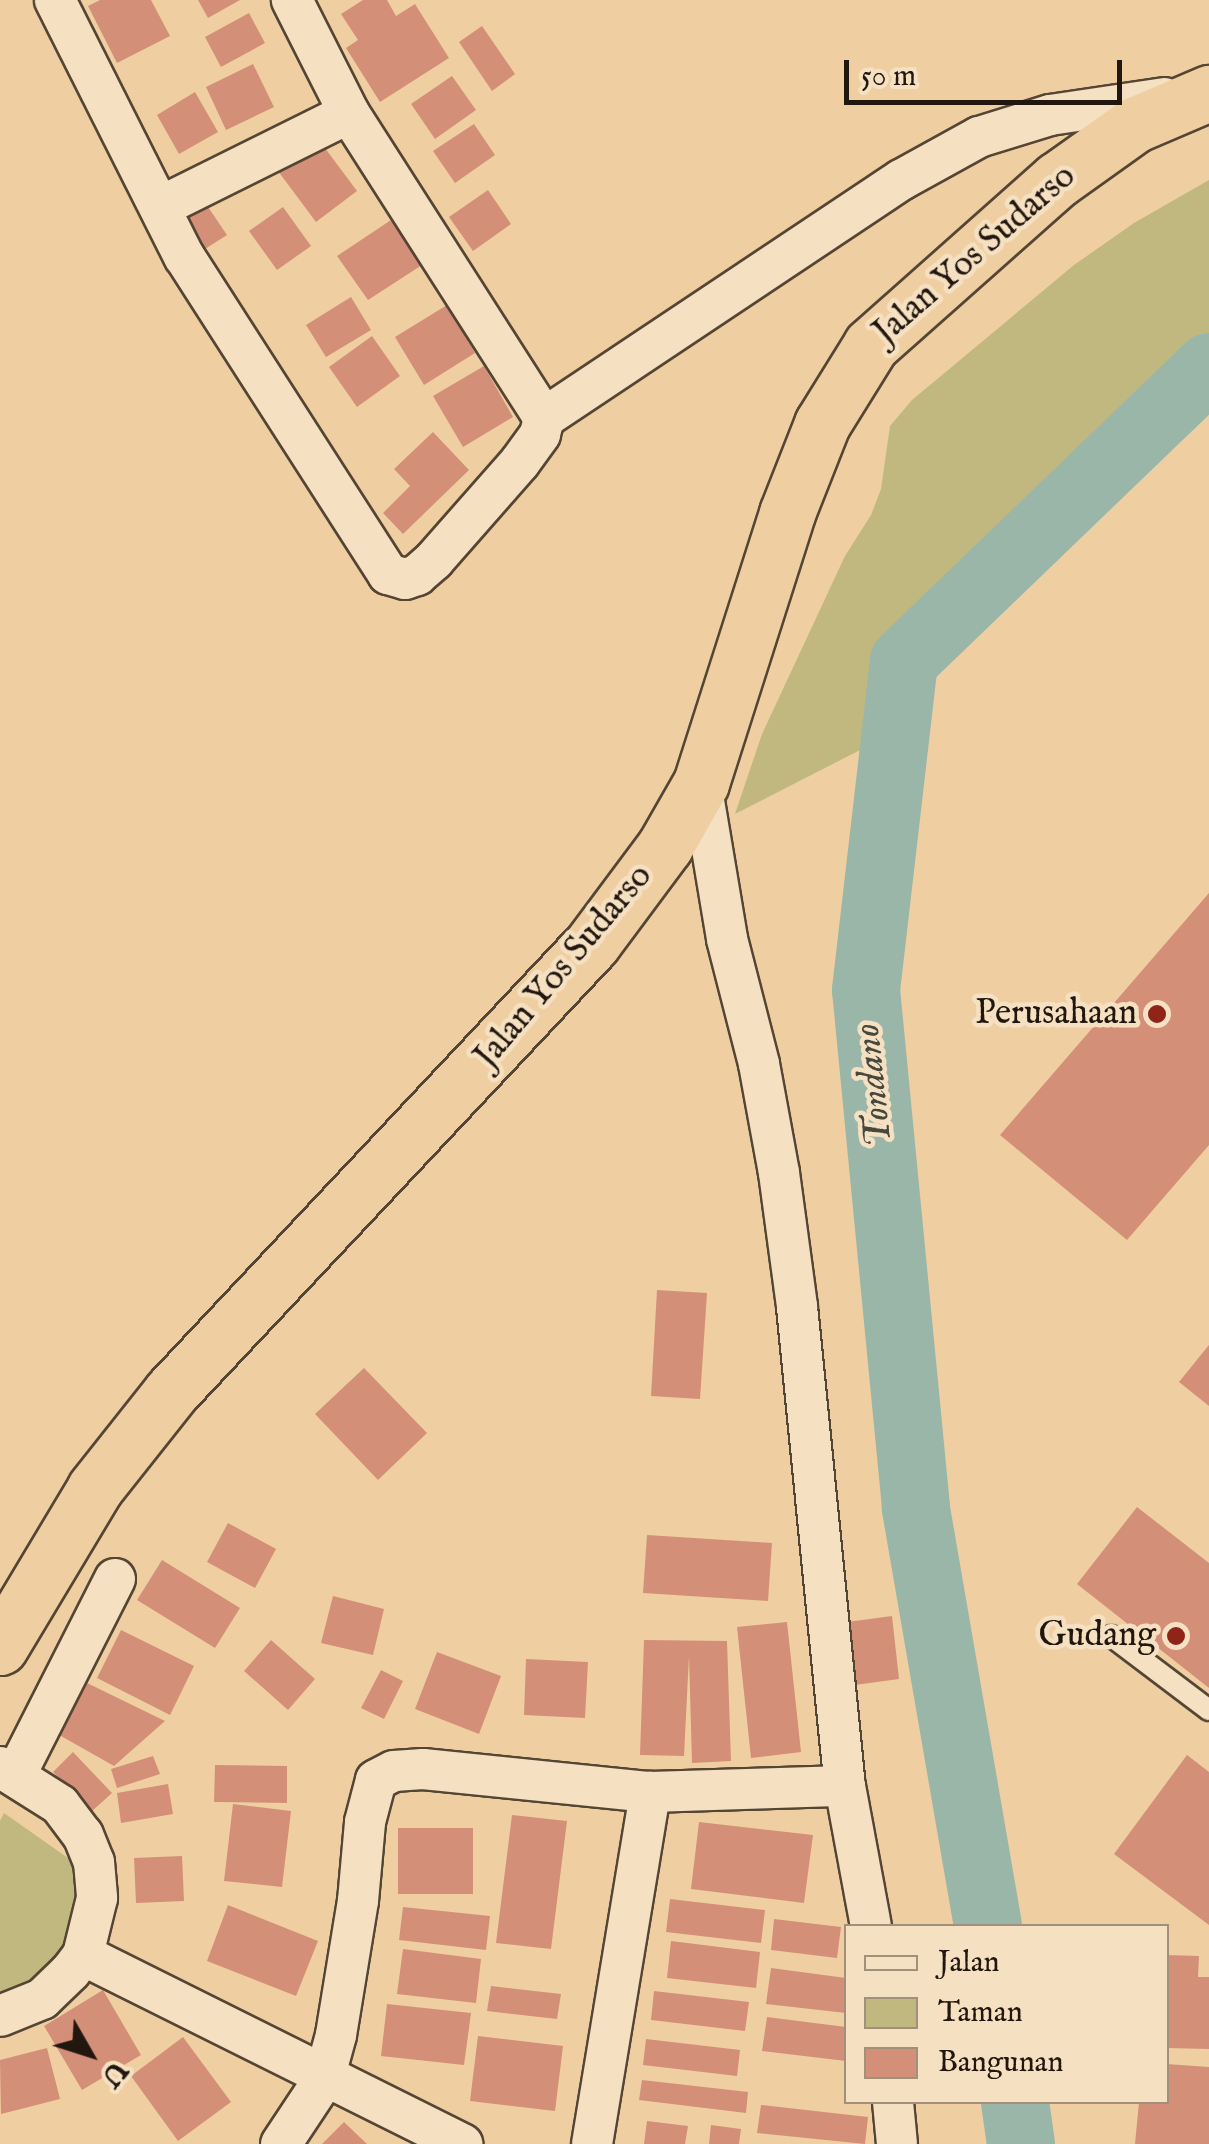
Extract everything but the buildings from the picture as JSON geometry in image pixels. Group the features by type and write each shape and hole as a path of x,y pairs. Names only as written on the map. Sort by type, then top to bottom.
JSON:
{"highway":[{"name":"Jalan Yos Sudarso","path":"0,1647 96,1488 171,1392 592,944 665,846 701,783 787,513 822,424 871,345 1057,180 1134,125 1209,92"}],"street":[{"path":"55,0 184,256 388,574 405,579 417,576 434,560 520,462 540,434 544,418 902,180 979,138 1050,116 1209,92"},
{"path":"292,0 349,113 544,418"},
{"path":"160,206 349,113"},
{"path":"701,783 726,938 759,1064 779,1173 797,1307 845,1786 871,1924"},
{"path":"0,2016 42,1999 83,1955 98,1898 94,1862 83,1836 60,1805 7,1772 115,1579"},
{"path":"281,2144 324,2079 347,1982 365,1822 376,1780 394,1771 424,1769 650,1792 845,1786"},
{"path":"592,2144 650,1792"},
{"path":"83,1955 324,2079 462,2144"},
{"path":"893,2104 897,2144"}],"lane":[{"path":"1110,1636 1209,1710"}],"green space":[{"path":"1209,180 1209,383 1178,418 1114,447 1003,540 915,638 894,692 864,748 735,814 762,734 845,556 871,515 881,489 890,426 912,400 1074,265 1134,223"},
{"path":"4,1813 68,1858 81,1881 75,1947 0,2007 0,1821"}],"waterway":[{"name":"Tondano","path":"988,1924 916,1507 866,990 904,661 1209,367"},
{"name":"Tondano","path":"1015,2104 1021,2144"}],"place":[{"name":"Perusahaan","path":"1157,1014"},
{"name":"Gudang","path":"1176,1636"}]}
